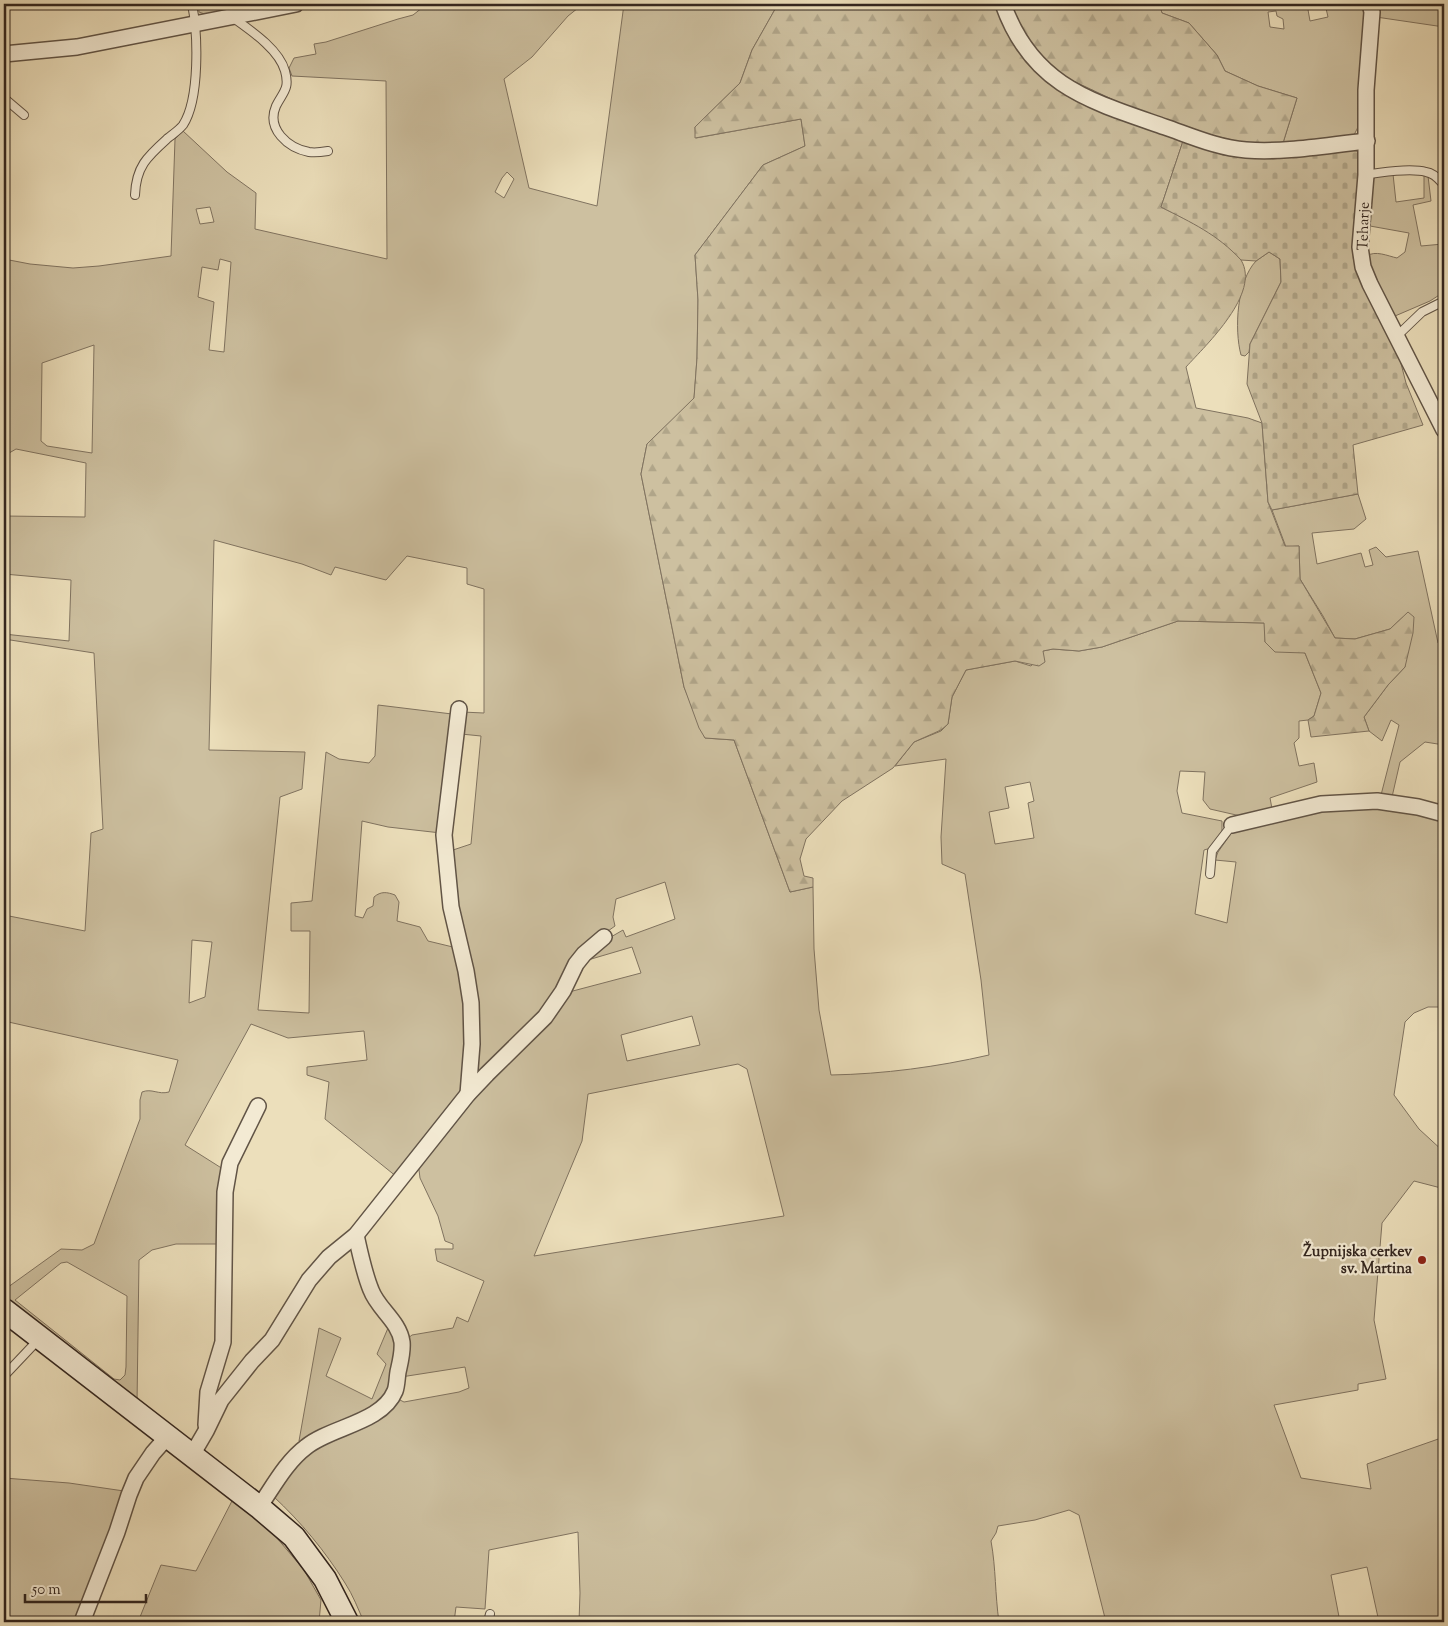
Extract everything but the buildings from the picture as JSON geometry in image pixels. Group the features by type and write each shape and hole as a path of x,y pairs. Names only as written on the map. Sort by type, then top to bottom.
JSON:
{"main road":[{"path":"4,1310 259,1507 294,1537 325,1580 347,1622"}],"street":[{"path":"4,54 77,47 296,4"},
{"path":"1003,4 1017,37 1041,67 1062,84 1108,107 1223,147 1245,150 1282,151 1367,141"},
{"name":"Teharje","path":"1370,4 1372,12 1366,90 1366,176 1360,247 1363,267 1444,430"},
{"path":"459,709 444,835 451,907 466,970 470,1003 472,1044 468,1094"},
{"path":"1232,825 1320,804 1377,801 1418,807 1444,814"},
{"path":"192,1455 221,1400 252,1361 272,1340 309,1280 329,1257 356,1235 468,1094 545,1017 564,991 576,964 584,954 604,937"},
{"path":"206,1431 208,1392 223,1342 225,1192 230,1163 258,1106"},
{"path":"259,1507 294,1457 307,1445 374,1413 387,1403 394,1391 402,1343 399,1332 379,1306 370,1290 356,1235"},
{"path":"82,1622 132,1486 153,1453 168,1436"}],"lane":[{"path":"135,195 135,180 147,156 182,126 189,114 195,83 197,57 192,4"},
{"path":"232,17 268,46 285,70 287,86 276,107 275,129 283,140 297,149 310,152 328,151"},
{"path":"4,98 24,115"},
{"path":"1366,176 1383,172 1427,172 1437,177 1442,183"},
{"path":"1397,336 1422,312 1444,301"},
{"path":"1210,874 1212,851 1232,825"},
{"path":"4,1376 40,1338"}],"green space":[{"path":"198,4 272,4 210,16 199,12"},
{"path":"427,4 583,4 568,16 532,57 504,79 529,188 597,206 624,4 778,4 752,50 740,83 695,127 696,138 801,119 805,146 763,165 695,255 698,300 694,399 647,444 641,474 684,687 705,738 734,740 790,892 813,887 814,949 819,1010 831,1075 910,1069 989,1055 981,980 965,874 942,864 941,837 946,759 895,766 914,742 941,731 948,724 952,697 966,670 1015,661 1031,666 1043,651 1053,649 1079,651 1102,647 1178,621 1265,623 1265,642 1305,653 1321,693 1314,716 1308,720 1299,721 1299,738 1294,743 1299,766 1314,763 1317,782 1270,798 1273,814 1245,817 1210,809 1203,800 1205,772 1180,771 1177,791 1182,813 1222,821 1222,832 1211,848 1204,850 1195,914 1227,923 1236,862 1215,860 1218,852 1233,831 1323,809 1382,805 1444,821 1444,1007 1428,1007 1414,1013 1405,1022 1394,1095 1419,1129 1444,1152 1444,1172 1441,1188 1414,1181 1382,1223 1374,1320 1386,1379 1358,1384 1358,1390 1274,1405 1301,1478 1371,1489 1367,1464 1444,1437 1444,1622 1379,1622 1367,1567 1331,1575 1340,1622 1106,1622 1079,1515 1069,1510 1035,1520 998,1526 991,1541 999,1622 579,1622 578,1532 489,1550 485,1609 456,1607 454,1622 364,1622 348,1588 329,1560 312,1537 273,1496 299,1458 396,1398 404,1402 459,1392 469,1388 465,1367 401,1377 407,1339 412,1335 453,1328 457,1317 468,1322 484,1281 437,1261 435,1249 453,1249 453,1244 445,1241 438,1216 420,1178 418,1162 471,1094 569,992 641,973 632,947 581,962 604,941 623,930 626,937 675,919 665,882 616,899 613,917 615,926 594,941 552,1002 483,1073 475,1068 450,851 471,844 481,736 461,734 462,712 484,713 484,589 467,584 467,568 407,556 386,580 335,567 331,575 302,564 214,540 209,750 305,752 302,789 280,797 258,1010 309,1013 310,931 291,931 291,903 312,901 326,752 339,759 369,763 375,756 378,705 452,714 441,833 388,827 362,821 355,916 363,918 367,909 373,906 374,897 377,895 384,893 392,894 395,895 399,902 397,921 420,927 428,941 457,948 462,971 468,1040 462,1088 455,1105 397,1177 325,1119 329,1082 307,1075 307,1067 367,1060 364,1031 288,1038 251,1024 185,1145 223,1169 221,1244 176,1244 152,1250 139,1260 137,1404 4,1299 4,1290 61,1249 82,1250 94,1244 140,1119 142,1092 169,1092 178,1060 4,1021 4,915 85,931 91,833 103,829 94,653 4,639 4,634 69,641 71,580 4,574 4,516 85,517 86,463 16,449 4,456 4,259 30,264 73,268 171,256 175,139 183,131 227,172 256,193 255,229 387,259 386,81 292,76 289,68 294,58 316,54 314,44 413,15","holes":["507,172 514,179 504,198 495,192 502,178","210,207 214,222 200,224 196,209","220,259 231,262 224,352 209,350 214,302 198,297 202,267 218,270","94,345 92,453 47,446 41,441 42,363","1030,782 1034,801 1028,803 1034,838 995,844 989,812 1009,808 1005,787","192,940 212,942 205,997 189,1003","692,1016 700,1045 627,1061 621,1035","738,1064 747,1069 784,1216 534,1256 582,1141 588,1094","67,1262 127,1296 125,1375 120,1380 114,1379 15,1300 61,1263"]},
{"path":"778,4 999,4 1023,54 1035,71 1055,88 1105,111 1184,138 1161,207 1216,236 1235,252 1241,260 1245,273 1244,287 1229,317 1186,367 1196,408 1248,418 1262,423 1268,502 1285,546 1299,546 1300,579 1335,638 1355,639 1390,629 1408,612 1414,617 1413,633 1405,667 1388,685 1364,717 1369,731 1311,737 1308,720 1314,716 1321,693 1305,653 1275,652 1265,642 1264,623 1178,621 1102,647 1079,651 1053,649 1043,651 1045,662 1039,666 1015,661 966,670 952,697 948,724 941,730 914,742 893,768 842,801 806,839 800,859 804,876 813,878 813,887 790,892 734,740 705,738 699,728 684,687 641,474 647,444 694,398 698,300 695,255 763,165 805,146 801,119 695,138 695,127 740,83 752,50"},
{"path":"1008,4 1159,4 1162,13 1189,23 1217,55 1225,71 1258,86 1297,98 1283,143 1250,144 1196,132 1120,103 1050,70 1031,51"},
{"path":"1159,4 1281,4 1281,6 1307,4 1310,21 1328,17 1325,4 1364,4 1365,29 1358,127 1354,135 1283,143 1297,98 1258,86 1225,71 1217,55 1189,23 1162,13","holes":["1276,11 1277,16 1283,19 1284,29 1270,27 1268,12"]},
{"path":"1375,4 1444,4 1444,27 1376,17"},
{"path":"1184,138 1223,155 1273,159 1351,150 1357,151 1361,157 1355,248 1398,352 1406,383 1423,425 1353,445 1358,494 1272,510 1268,502 1262,423 1247,384 1250,344 1281,282 1280,259 1269,252 1256,261 1241,260 1213,236 1161,207"},
{"path":"1393,174 1396,202 1424,198 1424,174 1428,176 1431,201 1413,205 1421,246 1443,244 1441,227 1444,227 1444,292 1430,301 1395,316 1373,275 1367,256 1378,253 1397,258 1405,252 1409,233 1370,226 1372,180 1377,176"},
{"path":"1269,252 1280,259 1281,282 1250,344 1249,352 1245,356 1241,355 1238,319 1241,293 1245,280 1256,261"},
{"path":"1358,494 1366,519 1354,529 1312,533 1317,564 1361,553 1365,567 1373,565 1369,550 1376,547 1386,557 1418,551 1438,643 1444,642 1444,745 1425,742 1400,762 1392,797 1381,795 1399,725 1391,720 1382,741 1369,731 1364,717 1388,685 1405,667 1403,617 1390,629 1355,639 1335,638 1300,579 1299,546 1286,547 1272,510"},
{"path":"319,1328 341,1338 326,1376 372,1399 386,1364 377,1354 388,1328 397,1336 394,1376 385,1396 371,1412 305,1444 299,1441"},
{"path":"4,1478 69,1483 124,1491 77,1622 4,1622"},
{"path":"233,1499 271,1531 304,1570 321,1600 319,1622 138,1622 161,1565 196,1571"}],"place":[{"name":"Župnijska cerkev sv. Martina","path":"1422,1260"}]}
